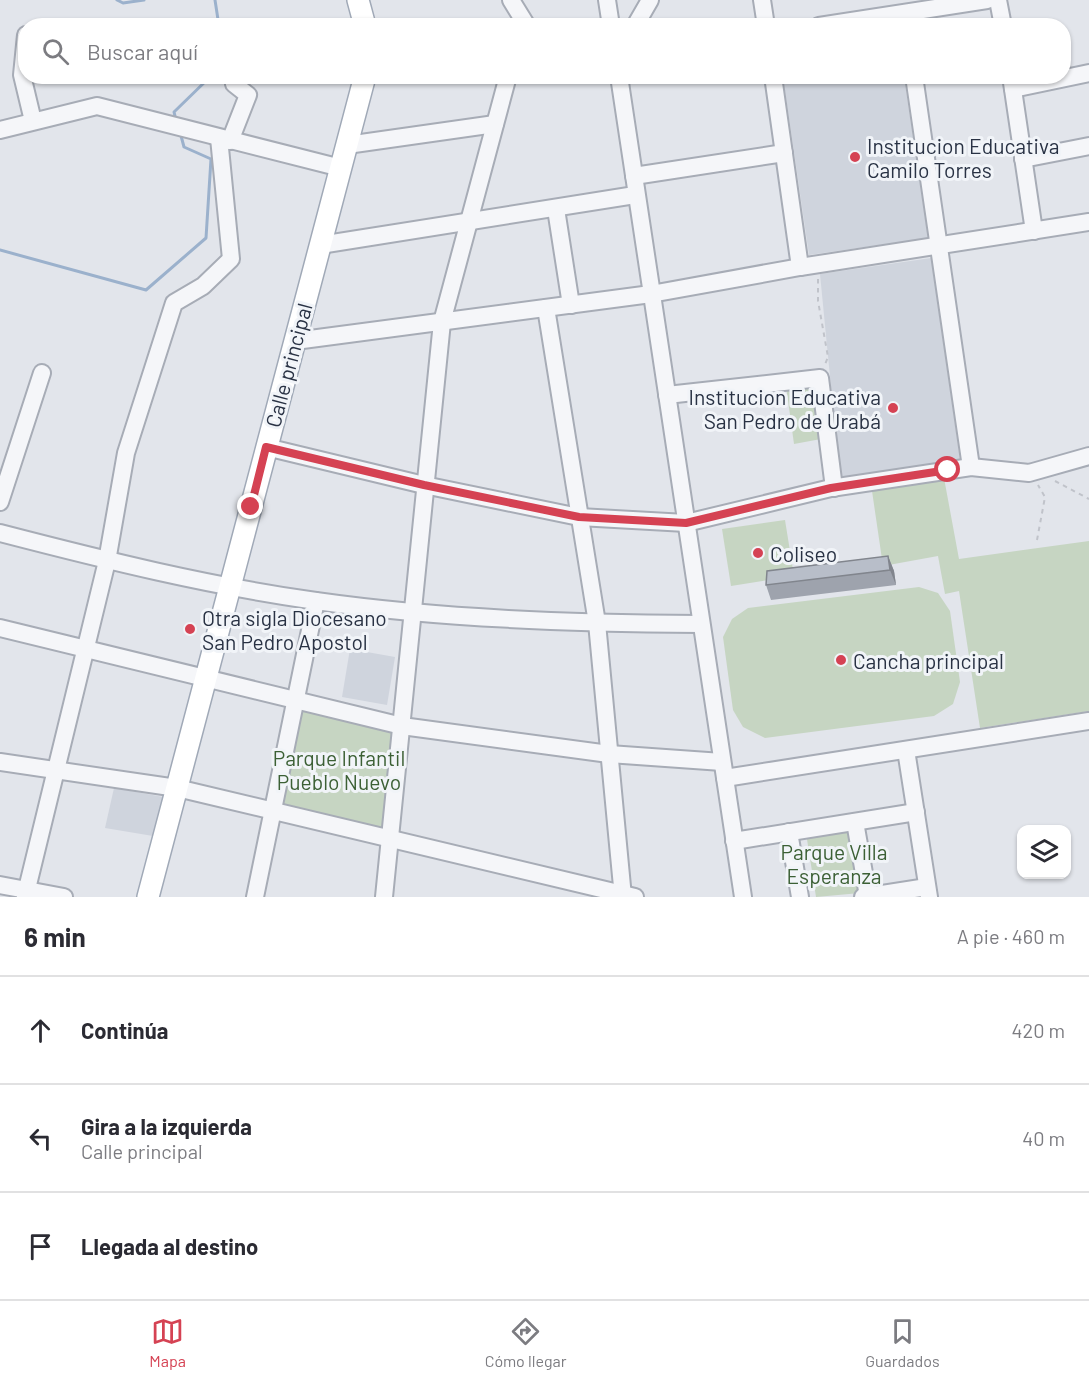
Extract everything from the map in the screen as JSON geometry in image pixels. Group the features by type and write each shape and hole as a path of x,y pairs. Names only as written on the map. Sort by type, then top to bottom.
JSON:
{"main road":[{"path":"358,0 363,18"},
{"name":"Calle principal","path":"148,897 363,84"}],"street":[{"path":"511,0 522,18"},
{"path":"607,0 610,18"},
{"path":"639,18 650,0"},
{"path":"762,0 765,18"},
{"path":"908,18 929,5 987,0"},
{"path":"998,0 1001,18"},
{"path":"1071,76 1089,74"},
{"path":"24,84 33,121"},
{"path":"26,894 107,561 126,453 174,303 203,286 231,259 225,140 248,95 234,84"},
{"path":"384,897 415,613 424,485 442,322 506,84"},
{"path":"620,84 635,195 742,897"},
{"path":"774,84 784,153 808,266"},
{"path":"916,84 971,467"},
{"path":"1012,84 1034,231"},
{"path":"0,130 97,106 340,168"},
{"path":"347,145 495,124"},
{"path":"1023,159 1089,146"},
{"path":"634,176 784,153"},
{"path":"320,245 467,224 635,195"},
{"path":"556,209 571,305"},
{"path":"295,341 651,294 808,266 1089,222"},
{"path":"0,762 55,772 177,788 272,813 390,838 626,896 609,754 597,623 546,308"},
{"path":"0,502 42,373"},
{"path":"667,395 820,378 834,488"},
{"path":"266,447 424,485 579,517 686,523 834,488 971,467 1029,473 1089,456"},
{"path":"0,533 107,561 231,587 316,601 415,613 597,623 701,624"},
{"path":"255,897 316,601"},
{"path":"0,628 402,726 723,770 906,750 1089,721"},
{"path":"863,897 928,892 906,750"},
{"path":"734,841 916,812"},
{"path":"855,822 868,896"},
{"path":"789,832 800,897"},
{"path":"0,885 26,894 64,897"}],"path":[{"path":"808,266 819,286 818,300 828,357 820,378"},
{"path":"1029,473 1046,497 1037,540"},
{"path":"1051,480 1089,499"}],"shaded area":[{"name":"Institucion Educativa Camilo Torres","path":"784,84 905,84 928,238 809,255"},
{"name":"Institucion Educativa San Pedro de Urabá","path":"931,258 960,459 840,479 820,274"},
{"path":"350,649 395,657 387,705 342,697"},
{"path":"114,788 169,798 159,837 105,828"}],"green space":[{"path":"815,382 821,439 794,444 786,386"},
{"path":"944,478 959,559 1089,541 1089,711 980,728 959,591 945,594 938,556 883,566 872,491"},
{"name":"Coliseo","path":"785,520 794,576 731,586 722,529"},
{"name":"Cancha principal","path":"919,587 938,593 950,611 960,682 953,704 934,716 765,738 743,727 733,710 723,637 732,619 748,608"},
{"name":"Parque Infantil Pueblo Nuevo","path":"296,700 402,726 390,838 272,813"},
{"name":"Parque Villa Esperanza","path":"852,826 860,893 816,897 806,833"}],"building":[{"path":"888,556 890,570 766,585 767,571"}],"waterway":[{"path":"117,0 123,3 144,0"},
{"path":"215,0 218,18"},
{"path":"176,120 174,112 203,84"},
{"path":"0,250 146,290 206,238 211,159 184,147 180,132"}],"place":[{"name":"Institucion Educativa Camilo Torres","path":"855,157"},
{"name":"Institucion Educativa San Pedro de Urabá","path":"893,408"},
{"name":"Coliseo","path":"758,553"},
{"name":"Otra sigla Diocesano San Pedro Apostol","path":"190,629"},
{"name":"Cancha principal","path":"841,660"}],"route":[{"path":"251,507 266,447 424,485 579,517 686,523 831,488 948,470"}]}
